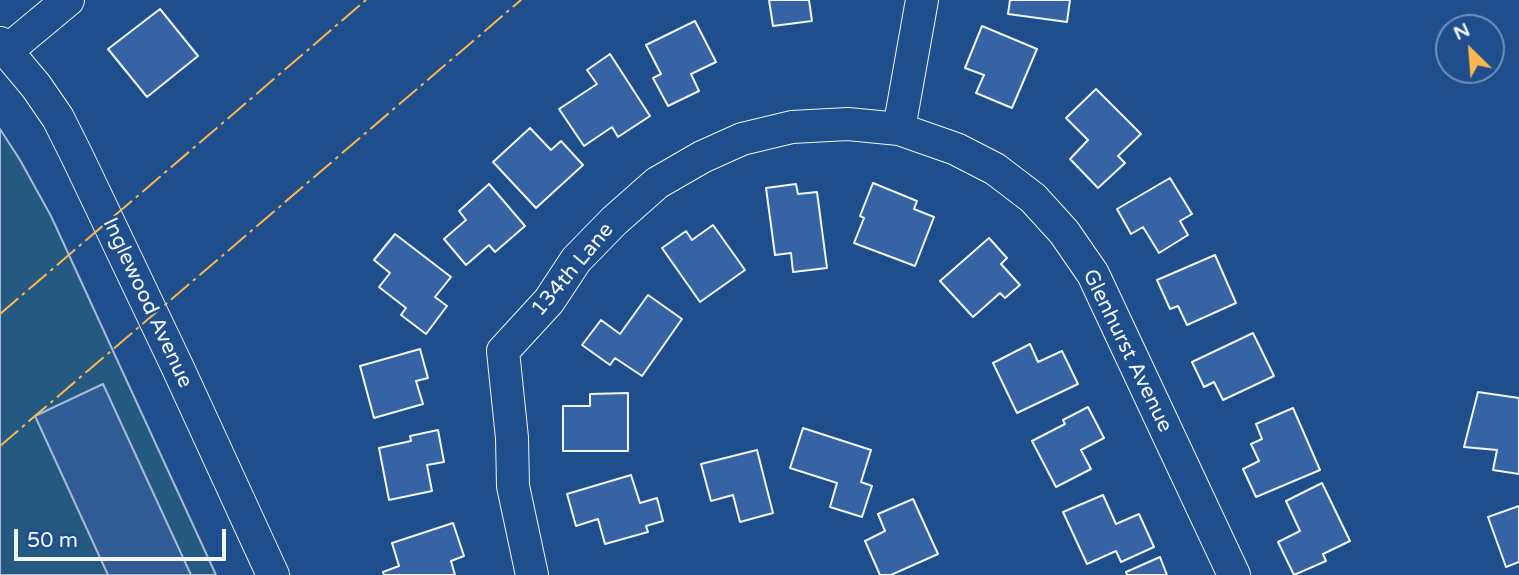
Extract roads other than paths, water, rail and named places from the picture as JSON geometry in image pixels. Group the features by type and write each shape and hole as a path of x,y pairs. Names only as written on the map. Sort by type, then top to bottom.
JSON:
{"street":[{"path":"4,47 68,0"},
{"path":"899,129 922,0"},
{"name":"Inglewood Avenue","path":"4,47 58,118 78,156 273,575"},
{"name":"134th Lane","path":"532,575 513,486 512,438 503,351 549,301 576,260 657,183 702,157 742,139 792,127 848,124 899,129"},
{"name":"Glenhurst Avenue","path":"899,129 956,149 995,169 1033,198 1064,232 1093,274 1234,575"}]}
